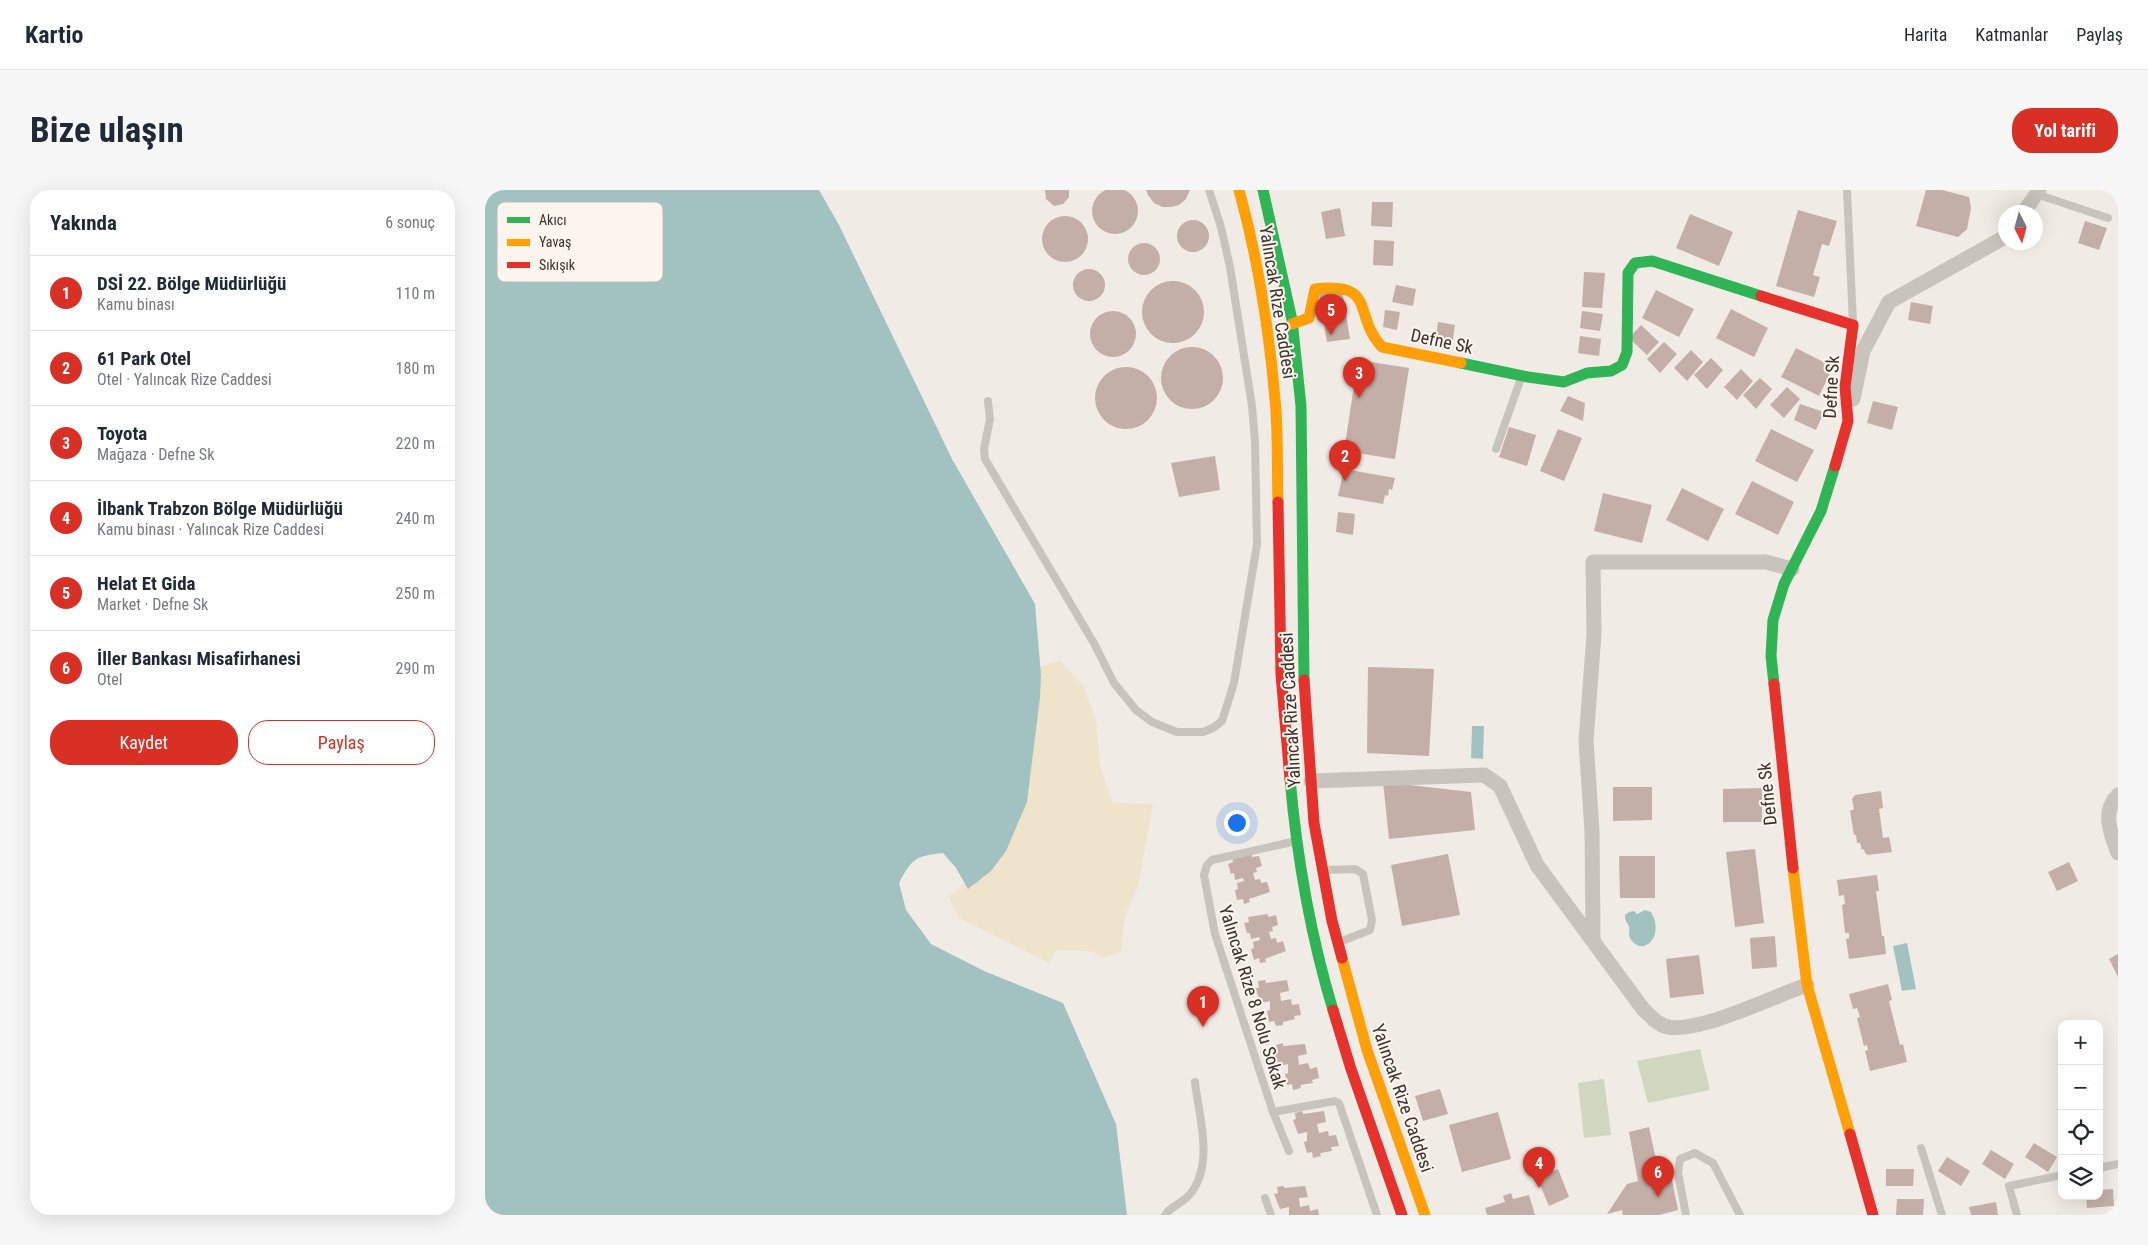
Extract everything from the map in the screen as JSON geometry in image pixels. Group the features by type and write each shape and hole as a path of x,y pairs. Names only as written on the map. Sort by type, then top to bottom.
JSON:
{"main road":[{"name":"Yalıncak Rize Caddesi","path":"1239,190 1252,237 1265,310 1276,412 1281,674 1296,841 1302,885 1324,980 1351,1069 1402,1215"},
{"name":"Yalıncak Rize Caddesi","path":"1263,190 1282,268 1292,324 1301,406 1304,676 1314,823 1337,942 1367,1050 1425,1215"},
{"name":"Defne Sk","path":"1292,324 1309,318 1312,310 1311,296 1315,289 1340,287 1354,294 1363,306 1375,342 1383,347 1522,376 1564,382 1587,374 1611,371 1622,366 1627,352 1628,274 1635,264 1652,261 1853,325 1845,387 1848,421 1821,511 1784,584 1773,620 1771,656 1785,807 1807,984 1873,1215"}],"street":[{"path":"2029,205 2038,192"},
{"path":"1848,421 1863,351 1889,302 1998,241"},
{"path":"1593,940 1592,831 1586,741 1594,634 1593,562 1767,562 1792,568"},
{"path":"1311,781 1484,775 1500,786 1537,865 1643,1009 1657,1023 1666,1027 1677,1028 1719,1018 1807,984"},
{"path":"2118,795 2111,802 2108,820 2109,832 2118,853"}],"lane":[{"path":"988,401 990,419 984,449 985,459 1095,645 1114,683 1136,710 1165,729 1189,733 1213,728 1222,721 1234,684 1257,544 1255,442 1252,406 1230,267 1221,227 1209,190"},
{"path":"1847,190 1853,325"},
{"path":"2038,192 2108,218"},
{"path":"1496,449 1522,376"},
{"name":"Yalıncak Rize 8 Nolu Sokak","path":"1289,1151 1273,1112 1215,934 1204,875 1207,865 1212,860 1296,841"},
{"path":"1323,870 1355,870 1363,874 1369,902 1372,920 1370,930 1337,942"},
{"path":"1165,1215 1171,1208 1186,1200 1201,1178 1205,1156 1195,1082"},
{"name":"Yalıncak Rize 8 Nolu Sokak","path":"1273,1112 1335,1101 1339,1103 1377,1215"},
{"path":"1921,1148 1942,1215"},
{"path":"1686,1215 1678,1173 1680,1159 1695,1153 1713,1163 1740,1215"},
{"path":"2103,1167 2118,1164"},
{"path":"2017,1215 2009,1186 2058,1177"},
{"path":"1265,1198 1271,1215"}],"green space":[{"path":"1700,1049 1710,1090 1648,1103 1637,1061"},
{"path":"1604,1079 1611,1135 1584,1138 1578,1083"}],"sand":[{"path":"1060,661 1083,685 1096,720 1100,766 1113,803 1153,804 1138,887 1125,916 1121,952 1103,958 1091,951 1056,950 1049,963 959,918 949,897 965,883 967,889 1027,802 1040,698 1040,666"}],"water":[{"path":"485,190 819,190 839,225 952,459 1035,604 1041,675 1040,698 1027,802 1006,851 991,871 968,889 956,868 943,853 927,855 912,863 899,883 906,910 931,944 984,971 1063,1003 1116,1124 1127,1215 485,1215"},
{"path":"1472,726 1484,726 1483,759 1471,758"},
{"path":"1645,910 1651,912 1656,930 1650,942 1640,946 1635,944 1630,938 1629,926 1625,915 1634,911 1637,914"},
{"path":"1907,943 1916,989 1902,991 1893,946"}],"building":[{"path":"1115,188 1128,192 1134,198 1138,211 1134,224 1128,230 1115,234 1102,230 1096,224 1092,211 1096,198 1102,192"},
{"path":"1045,190 1069,190 1069,197 1063,204 1054,206 1046,199"},
{"path":"1146,190 1190,190 1186,199 1179,205 1163,207 1154,203"},
{"path":"1926,190 1942,190 1969,197 1971,208 1967,229 1958,237 1916,226"},
{"path":"1372,202 1393,202 1392,227 1371,226"},
{"path":"1340,208 1345,236 1326,239 1321,212"},
{"path":"1798,210 1837,221 1829,246 1822,244 1813,275 1820,277 1814,297 1776,286"},
{"path":"1690,214 1733,232 1719,266 1676,248"},
{"path":"1065,216 1078,220 1084,226 1088,239 1084,252 1078,258 1065,262 1052,258 1046,252 1042,239 1046,226 1052,220"},
{"path":"1193,220 1204,225 1209,236 1204,247 1193,252 1182,247 1177,236 1182,225"},
{"path":"2085,221 2107,228 2099,250 2078,243"},
{"path":"1374,240 1394,241 1393,266 1373,265"},
{"path":"1144,243 1155,248 1160,259 1155,270 1144,275 1133,270 1128,259 1133,248"},
{"path":"1089,269 1100,274 1105,285 1100,296 1089,301 1078,296 1073,285 1078,274"},
{"path":"1584,272 1605,273 1602,308 1582,307"},
{"path":"1173,281 1185,283 1195,290 1202,300 1204,312 1202,324 1195,334 1185,341 1173,343 1161,341 1151,334 1144,324 1142,312 1144,300 1151,290 1161,283"},
{"path":"1396,285 1416,289 1413,306 1392,302"},
{"path":"1342,290 1350,339 1327,342 1319,294"},
{"path":"1656,290 1694,309 1679,337 1642,318"},
{"path":"1911,302 1933,306 1930,324 1908,320"},
{"path":"1731,309 1768,328 1754,357 1716,338"},
{"path":"1385,310 1400,312 1397,330 1383,327"},
{"path":"1113,311 1126,315 1132,321 1136,334 1132,347 1126,353 1113,357 1100,353 1094,347 1090,334 1094,321 1100,315"},
{"path":"1582,311 1603,314 1600,331 1580,328"},
{"path":"1438,322 1455,325 1452,346 1435,343"},
{"path":"1641,325 1659,342 1647,355 1629,338"},
{"path":"1580,336 1601,339 1599,356 1578,353"},
{"path":"1664,342 1677,354 1660,373 1647,359"},
{"path":"1192,347 1204,349 1214,356 1221,366 1223,378 1221,390 1214,400 1204,407 1192,409 1180,407 1170,400 1163,390 1161,378 1163,366 1170,356 1180,349"},
{"path":"1796,348 1833,367 1819,396 1781,377"},
{"path":"1691,350 1703,362 1687,381 1674,368"},
{"path":"1711,358 1723,370 1707,389 1694,375"},
{"path":"1358,360 1409,368 1395,459 1344,451"},
{"path":"1126,367 1138,369 1148,376 1155,386 1157,398 1155,410 1148,420 1138,427 1126,429 1114,427 1104,420 1097,410 1095,398 1097,386 1104,376 1114,369"},
{"path":"1741,369 1753,381 1737,400 1724,387"},
{"path":"1760,378 1772,389 1756,409 1743,395"},
{"path":"1787,387 1800,399 1784,418 1770,405"},
{"path":"1568,396 1585,403 1583,421 1560,411"},
{"path":"1873,401 1898,407 1892,430 1867,423"},
{"path":"1800,404 1824,412 1816,430 1794,420"},
{"path":"1509,427 1536,435 1527,466 1499,457"},
{"path":"1558,429 1582,438 1564,481 1540,471"},
{"path":"1771,429 1814,450 1797,482 1755,461"},
{"path":"1215,456 1220,490 1179,497 1171,463"},
{"path":"1344,469 1395,478 1392,490 1389,489 1388,496 1385,495 1383,504 1338,496"},
{"path":"1752,481 1794,502 1778,535 1735,514"},
{"path":"1682,488 1724,509 1708,541 1666,520"},
{"path":"1603,493 1652,505 1642,543 1594,531"},
{"path":"1338,512 1355,514 1353,535 1336,532"},
{"path":"1368,667 1434,669 1429,756 1367,753"},
{"path":"1383,782 1471,792 1475,830 1389,839"},
{"path":"1613,787 1652,787 1652,820 1613,821"},
{"path":"1762,788 1762,822 1723,822 1723,789"},
{"path":"1881,791 1883,808 1879,809 1883,838 1889,837 1892,852 1868,855 1864,849 1862,850 1860,843 1857,843 1856,835 1854,835 1850,811 1854,809 1852,799 1855,795"},
{"path":"1755,849 1764,923 1735,927 1726,852"},
{"path":"1252,854 1252,857 1259,856 1262,866 1256,868 1257,872 1253,873 1255,880 1260,879 1261,883 1267,882 1270,892 1249,899 1250,902 1244,904 1243,899 1237,900 1235,890 1238,889 1237,883 1244,881 1243,878 1235,880 1234,873 1231,874 1228,864 1233,862 1232,858"},
{"path":"1448,854 1460,915 1402,926 1391,865"},
{"path":"1619,856 1655,856 1655,898 1620,898"},
{"path":"2069,862 2078,881 2057,891 2048,872"},
{"path":"1877,875 1879,891 1876,891 1886,954 1849,959 1846,939 1849,938 1849,933 1845,933 1842,905 1845,904 1844,895 1839,896 1837,880"},
{"path":"1268,914 1268,917 1276,915 1278,925 1272,927 1273,931 1269,932 1271,939 1276,938 1277,943 1283,941 1286,951 1265,959 1266,962 1260,963 1259,958 1254,960 1251,949 1254,948 1253,942 1260,940 1259,937 1251,939 1244,923 1249,922 1248,917"},
{"path":"1775,936 1777,967 1752,969 1750,938"},
{"path":"2118,954 2118,977 2109,959"},
{"path":"1699,955 1704,994 1670,998 1666,959"},
{"path":"1265,980 1266,983 1287,980 1289,991 1280,993 1281,1001 1291,999 1292,1005 1299,1004 1301,1015 1294,1016 1295,1019 1283,1022 1283,1025 1276,1026 1274,1021 1269,1022 1267,1011 1270,1010 1270,1001 1261,1003 1255,988 1259,988 1258,981"},
{"path":"1888,984 1892,1000 1889,1001 1900,1045 1903,1044 1907,1062 1870,1071 1865,1051 1868,1050 1867,1045 1864,1046 1857,1018 1860,1017 1857,1008 1853,1009 1849,994"},
{"path":"1283,1043 1283,1046 1305,1044 1307,1054 1298,1056 1299,1065 1308,1063 1310,1069 1317,1067 1319,1078 1312,1080 1313,1083 1300,1085 1301,1088 1293,1090 1292,1084 1287,1085 1285,1074 1288,1073 1288,1064 1279,1066 1273,1052 1277,1051 1276,1045"},
{"path":"1440,1089 1448,1114 1423,1121 1415,1096"},
{"path":"1302,1111 1303,1114 1324,1111 1326,1122 1317,1124 1319,1133 1328,1131 1329,1136 1336,1135 1339,1146 1331,1147 1332,1151 1320,1153 1321,1156 1313,1158 1312,1152 1307,1153 1304,1142 1307,1141 1307,1132 1298,1134 1293,1120 1296,1119 1295,1113"},
{"path":"1498,1112 1511,1159 1462,1172 1449,1125"},
{"path":"1649,1127 1659,1174 1665,1171 1672,1180 1678,1210 1659,1215 1623,1215 1622,1210 1607,1214 1627,1184 1638,1181 1629,1132"},
{"path":"2034,1143 2057,1157 2048,1172 2025,1157"},
{"path":"1991,1150 2014,1164 2005,1179 1982,1164"},
{"path":"1947,1157 1970,1171 1961,1186 1938,1171"},
{"path":"1558,1169 1569,1197 1549,1206 1537,1178"},
{"path":"1886,1169 1914,1169 1913,1186 1886,1186"},
{"path":"1284,1186 1284,1188 1305,1186 1308,1197 1299,1198 1300,1207 1309,1205 1310,1211 1318,1209 1319,1215 1289,1215 1289,1207 1280,1209 1274,1194 1278,1193 1277,1187"},
{"path":"2113,1189 2114,1206 2087,1208 2086,1200 2103,1200 2103,1190"},
{"path":"1511,1193 1513,1199 1529,1195 1535,1215 1487,1215 1485,1208 1505,1202 1503,1196"},
{"path":"1897,1199 1924,1199 1923,1215 1896,1215"},
{"path":"1996,1202 1998,1215 1971,1215 1969,1207"}],"traffic: fast":[{"path":"1263,190 1292,320 1301,406 1304,680"},
{"path":"1461,363 1528,377 1564,382 1587,373 1611,371 1622,365 1627,352 1628,273 1635,263 1652,261 1761,296"},
{"path":"1774,684 1771,656 1773,620 1784,584 1821,511 1835,466"},
{"path":"1290,779 1296,838 1305,896 1333,1010"}],"traffic: slow":[{"path":"1239,190 1258,272 1271,355 1277,422 1278,502"},
{"path":"1292,324 1309,318 1315,289 1335,288 1348,291 1356,296 1361,303 1373,335 1382,347 1461,363"},
{"path":"1793,868 1807,985 1850,1134"},
{"path":"1342,958 1367,1050 1425,1215"}],"traffic: jam":[{"path":"1761,296 1853,325 1845,387 1848,421 1835,466"},
{"path":"1278,502 1281,674 1290,779"},
{"path":"1304,680 1314,823 1332,921 1342,958"},
{"path":"1774,684 1793,868"},
{"path":"1333,1010 1351,1069 1402,1215"},
{"path":"1850,1134 1873,1215"}],"place":[{"name":"Helat Et Gida","path":"1331,335"},
{"name":"Toyota","path":"1359,398"},
{"name":"61 Park Otel","path":"1345,481"},
{"name":"DSİ 22. Bölge Müdürlüğü","path":"1203,1027"},
{"name":"İlbank Trabzon Bölge Müdürlüğü","path":"1539,1188"},
{"name":"İller Bankası Misafirhanesi","path":"1658,1197"}]}
